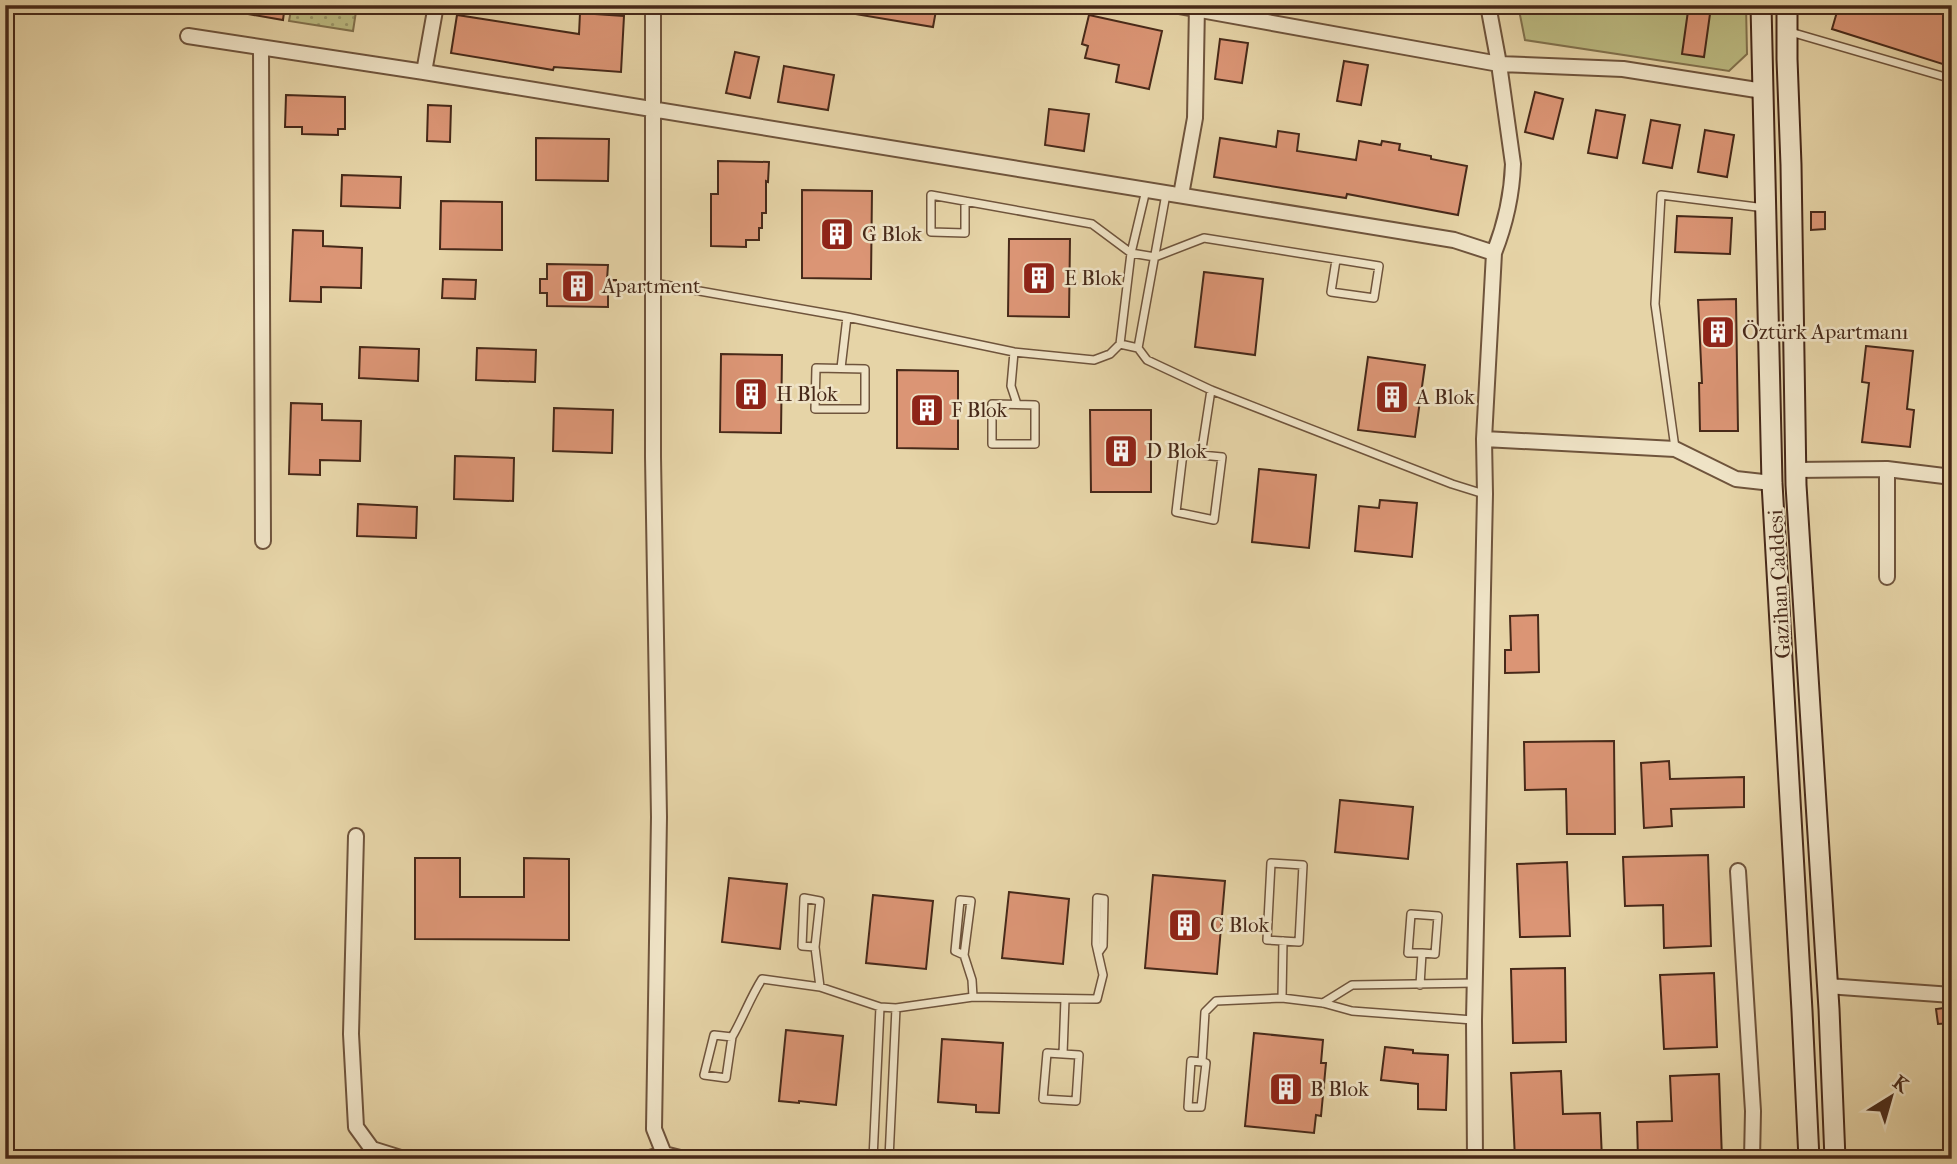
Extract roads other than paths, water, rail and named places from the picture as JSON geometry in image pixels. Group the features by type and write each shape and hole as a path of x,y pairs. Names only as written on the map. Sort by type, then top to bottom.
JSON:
{"main road":[{"name":"Gazihan Caddesi","path":"1761,5 1772,483 1809,1159"},
{"name":"Gazihan Caddesi","path":"1787,5 1795,470 1835,1159"}],"street":[{"path":"424,72 436,5"},
{"path":"653,5 653,457 659,817 655,1157"},
{"path":"1173,5 1197,7 1499,64 1623,69 1763,91"},
{"path":"1475,1159 1474,1020 1484,439 1494,253 1503,230 1512,177 1512,151 1488,5"},
{"path":"1174,194 1195,118 1197,7"},
{"path":"188,36 655,109 1454,240 1494,253"},
{"path":"261,48 263,541"},
{"path":"1484,439 1675,449 1736,479 1772,483"},
{"path":"1795,470 1887,469 1952,477"},
{"path":"1887,469 1887,577"},
{"path":"356,836 351,1034 356,1127 372,1149 404,1159"},
{"path":"1738,871 1753,1111 1752,1159"},
{"path":"1827,986 1952,995"},
{"path":"635,1159 684,1159"}],"lane":[{"path":"1787,30 1952,79"},
{"path":"654,283 847,317 1014,352 1094,360 1110,354 1120,344 1132,253 1146,189"},
{"path":"1138,348 1155,257 1174,194"},
{"path":"965,201 965,233 931,232 931,195 965,201 1093,224 1132,253 1155,257 1204,238 1378,266 1374,298 1331,292 1336,260"},
{"path":"1675,449 1655,304 1661,195 1767,208"},
{"path":"841,369 847,317"},
{"path":"1120,344 1138,348 1147,360 1211,390 1452,484 1485,494"},
{"path":"1014,352 1012,386 1017,404"},
{"path":"816,368 841,369 865,369 865,410 816,409 816,368"},
{"path":"1201,455 1211,390"},
{"path":"992,404 1017,404 1035,405 1035,444 992,444 992,404"},
{"path":"1182,453 1201,455 1222,457 1214,520 1176,512 1182,453"},
{"path":"1271,863 1303,865 1299,942 1283,941 1267,940 1271,863"},
{"path":"815,947 802,946 804,898 820,901 815,947 820,987"},
{"path":"732,1037 714,1035 704,1075 726,1077 732,1037 762,979 820,987 880,1007 896,1008 973,997 1097,999 1103,975 1098,953 1096,944 1097,898 1104,899 1104,946 1098,953"},
{"path":"964,955 955,951 960,900 971,901 964,955 972,980 973,997"},
{"path":"1411,914 1438,916 1435,954 1422,953 1408,953 1411,914"},
{"path":"1282,998 1283,941"},
{"path":"1420,985 1422,953"},
{"path":"1323,1003 1352,985 1475,983"},
{"path":"1202,1062 1205,1012 1216,1001 1282,998 1323,1003 1352,1011 1474,1020"},
{"path":"1063,1054 1065,999"},
{"path":"873,1159 880,1007"},
{"path":"889,1159 896,1008"},
{"path":"1047,1053 1063,1054 1079,1055 1076,1101 1044,1099 1047,1053"},
{"path":"1191,1061 1202,1062 1206,1063 1201,1107 1188,1107 1191,1061"}],"place":[{"name":"G Blok","path":"837,234"},
{"name":"E Blok","path":"1039,278"},
{"name":"Apartment","path":"578,286"},
{"name":"Öztürk Apartmanı","path":"1718,332"},
{"name":"H Blok","path":"751,394"},
{"name":"A Blok","path":"1392,397"},
{"name":"F Blok","path":"927,410"},
{"name":"D Blok","path":"1121,451"},
{"name":"C Blok","path":"1185,925"},
{"name":"B Blok","path":"1286,1089"}]}
